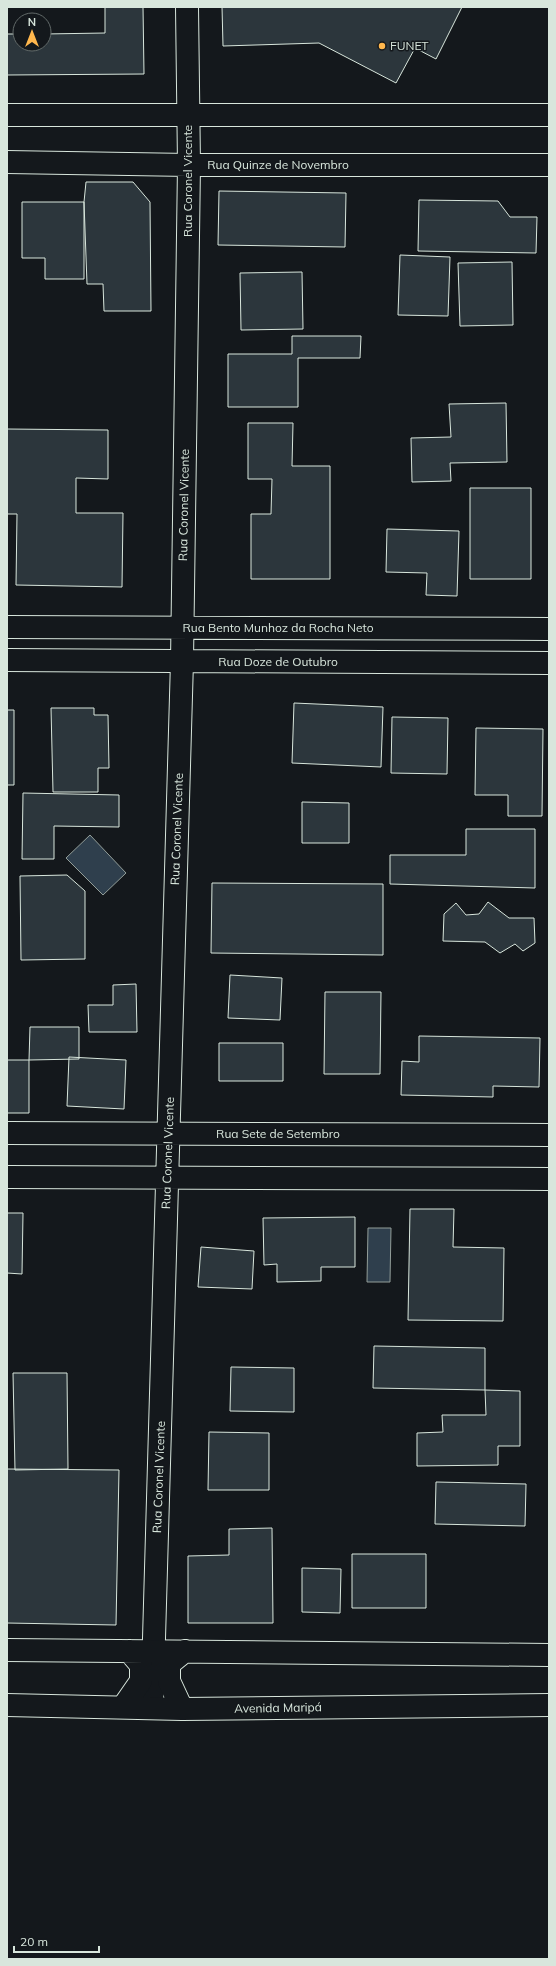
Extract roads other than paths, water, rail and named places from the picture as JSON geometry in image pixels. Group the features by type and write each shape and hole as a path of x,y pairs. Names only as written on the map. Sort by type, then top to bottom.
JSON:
{"street":[{"name":"Rua Coronel Vicente","path":"152,1708 182,661 189,165 187,7"},
{"path":"7,115 549,116"},
{"name":"Rua Quinze de Novembro","path":"7,162 189,165 549,165"},
{"name":"Rua Bento Munhoz da Rocha Neto","path":"7,627 549,629"},
{"name":"Rua Doze de Outubro","path":"7,660 549,663"},
{"name":"Rua Sete de Setembro","path":"7,1133 549,1135"},
{"path":"7,1177 549,1179"},
{"path":"7,1650 549,1655"},
{"path":"122,1707 141,1681 141,1665 129,1651"},
{"path":"182,1708 169,1681 169,1664 185,1651"},
{"name":"Avenida Maripá","path":"7,1705 152,1708 549,1705"}],"water":[{"path":"90,835 126,873 103,895 66,858"},
{"path":"368,1228 391,1228 390,1282 367,1282"}],"place":[{"name":"FUNET","path":"382,46"}]}
